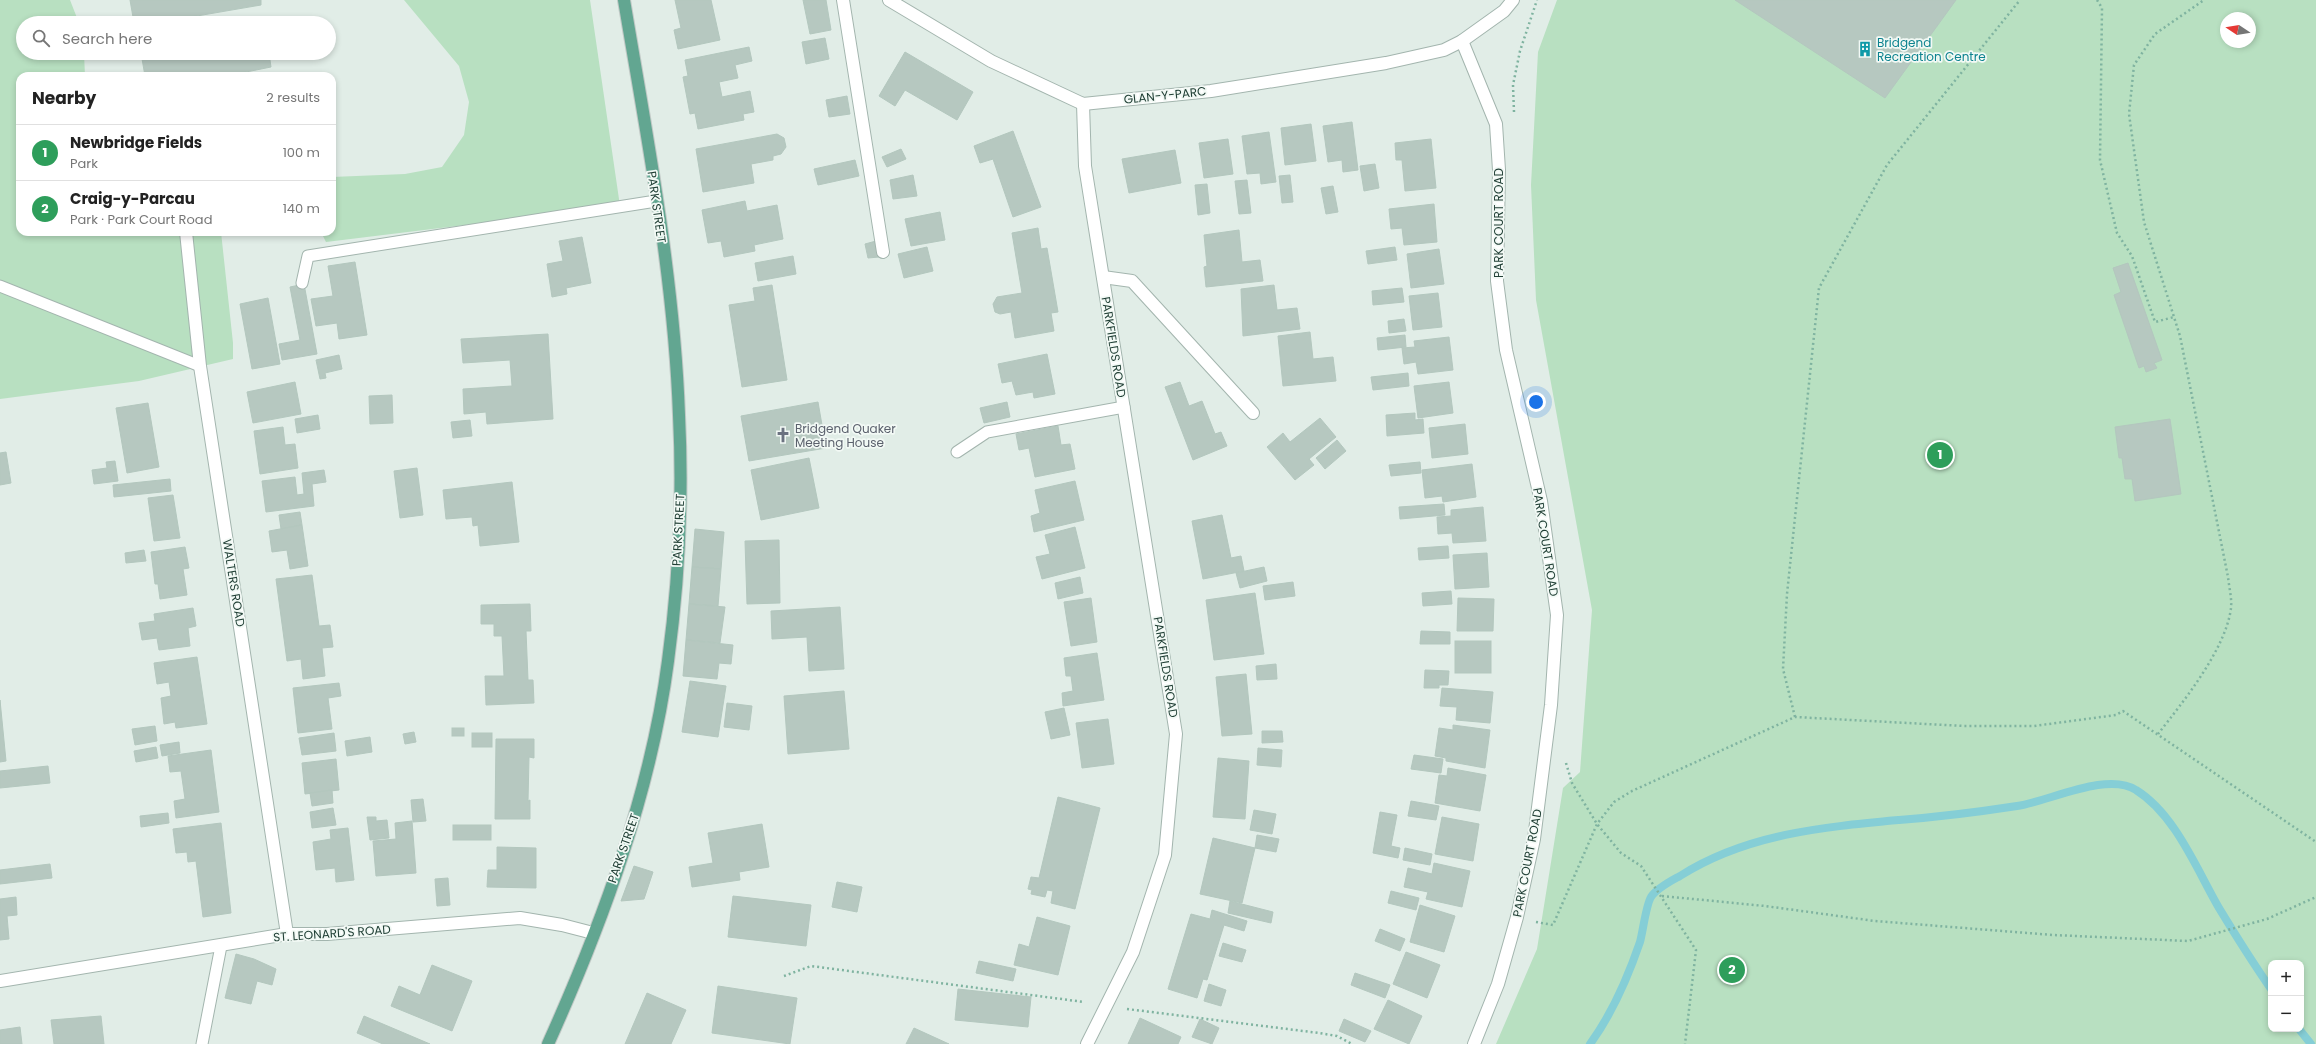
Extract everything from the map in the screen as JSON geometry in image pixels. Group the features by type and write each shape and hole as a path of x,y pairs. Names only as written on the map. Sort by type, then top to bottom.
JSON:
{"main road":[{"name":"PARK STREET","path":"548,1044 594,933 635,816 649,759 668,662 673,607 681,484 679,412 668,284 624,0"}],"street":[{"path":"843,0 883,252"},
{"path":"890,0 991,61 1083,104"},
{"name":"GLAN-Y-PARC","path":"1083,104 1211,91 1386,63 1444,50 1462,41 1504,11 1513,0"},
{"name":"PARK COURT ROAD","path":"1462,41 1496,124 1499,170 1497,281 1506,350 1541,501 1557,615 1551,705 1534,839 1517,917 1498,984 1474,1044"},
{"name":"PARKFIELDS ROAD","path":"1083,104 1084,166 1176,734 1166,856 1133,952 1087,1044"},
{"name":"WALTERS ROAD","path":"186,236 200,366 287,934"},
{"name":"PARKFIELDS ROAD","path":"1103,277 1132,281 1253,413"},
{"name":"ST. LEONARD'S ROAD","path":"0,981 287,934 327,934 520,918 562,925 594,933"}],"lane":[{"path":"302,283 308,256 656,201"},
{"path":"0,286 200,366"},
{"path":"957,452 987,432 1124,407"},
{"path":"202,1044 221,946"}],"path":[{"path":"1795,717 1783,670 1787,594 1819,288 1887,165 2020,0"},
{"path":"2097,0 2102,8 2100,160 2117,233 2132,256 2155,322 2174,317"},
{"path":"2158,734 2204,670 2224,632 2231,607 2228,577 2180,336 2144,222 2129,114 2134,65 2155,34 2204,0"},
{"path":"1517,917 1554,925 1597,824 1614,802 1632,790 1795,717 1964,726 2034,726 2116,715 2124,711 2316,842"},
{"path":"1641,866 1696,950 1685,1044"},
{"path":"1661,896 1765,906 1883,922 2052,935 2188,941 2268,919 2316,897"},
{"path":"784,976 811,966 1075,1001 1106,1007 1207,1017 1319,1033 1337,1036 1352,1044"}],"green space":[{"path":"0,0 70,0 76,16 16,16 16,60 84,60 85,72 16,72 16,236 221,236 233,343 233,359 139,381 0,399"},
{"path":"404,0 590,0 620,206 326,242 323,236 336,236 336,177 405,174 442,167 464,135 469,102 459,66"},
{"path":"1557,0 2316,0 2316,1044 1496,1044 1537,949 1563,788 1580,772 1592,610 1536,300 1531,185 1538,52"}],"building":[{"path":"130,0 261,0 261,5 197,16 133,16"},
{"path":"675,0 711,0 720,40 678,49 674,30 681,28"},
{"path":"803,0 826,0 831,30 810,34"},
{"name":"Bridgend Recreation Centre","path":"1735,0 1956,0 1885,98"},
{"path":"825,38 829,59 806,64 802,42"},
{"path":"749,47 752,61 735,65 738,78 719,82 722,97 750,91 754,112 743,114 744,120 698,129 695,113 690,114 683,77 688,76 685,60"},
{"path":"905,52 973,92 957,120 905,90 895,106 879,96"},
{"path":"142,60 270,60 271,67 246,72 144,72"},
{"path":"847,96 850,114 829,117 826,100"},
{"path":"1352,122 1358,170 1343,172 1342,160 1328,162 1323,126"},
{"path":"1311,124 1316,161 1285,165 1281,128"},
{"path":"1013,131 1041,207 1013,217 993,159 980,163 974,146"},
{"path":"1269,132 1276,182 1261,184 1260,173 1247,174 1242,136"},
{"path":"777,134 784,138 786,147 781,154 773,156 773,160 751,164 754,183 703,192 696,149"},
{"path":"1228,139 1233,174 1204,178 1199,143"},
{"path":"1431,139 1436,188 1405,191 1402,160 1396,160 1395,143"},
{"path":"901,149 906,159 887,167 882,157"},
{"path":"1175,150 1181,183 1129,193 1122,159"},
{"path":"855,160 859,176 818,185 814,169"},
{"path":"1375,164 1379,188 1364,191 1360,166"},
{"path":"913,175 917,196 893,199 890,180"},
{"path":"1290,175 1293,202 1282,203 1279,176"},
{"path":"1247,180 1251,213 1239,214 1235,181"},
{"path":"1207,184 1210,213 1198,215 1195,185"},
{"path":"1333,186 1338,212 1326,214 1321,188"},
{"path":"745,201 747,211 777,205 783,239 754,245 755,251 724,257 721,241 708,243 702,210"},
{"path":"1434,204 1437,242 1404,245 1402,228 1391,229 1389,209"},
{"path":"940,212 945,240 911,246 905,219"},
{"path":"1038,228 1041,249 1047,248 1058,312 1051,313 1054,331 1015,338 1011,312 1000,314 995,312 993,304 997,297 1022,293 1012,233"},
{"path":"1239,230 1242,262 1260,260 1263,281 1206,287 1204,267 1207,266 1204,235"},
{"path":"582,237 591,283 566,288 567,294 552,297 547,264 563,261 559,241"},
{"path":"876,241 879,257 868,258 865,244"},
{"path":"927,247 933,271 904,278 898,254"},
{"path":"1395,247 1397,260 1368,264 1366,251"},
{"path":"1439,249 1444,284 1411,288 1407,254"},
{"path":"793,256 796,274 758,281 755,263"},
{"path":"355,262 367,335 339,339 337,323 316,326 311,299 333,296 328,266"},
{"path":"2128,263 2162,360 2154,363 2157,368 2146,372 2144,366 2139,368 2114,295 2121,292 2113,268"},
{"path":"304,284 317,354 282,360 279,344 300,340 290,287"},
{"path":"772,285 787,380 742,387 729,305 755,301 753,288"},
{"path":"1274,285 1277,310 1297,308 1300,329 1243,336 1241,289"},
{"path":"1402,288 1404,302 1373,305 1372,291"},
{"path":"1438,293 1442,327 1413,330 1409,296"},
{"path":"268,298 280,364 252,369 240,304"},
{"path":"1404,319 1406,331 1389,333 1388,321"},
{"path":"1310,332 1313,359 1333,357 1336,381 1283,386 1278,336"},
{"path":"548,334 553,419 487,424 486,412 464,414 463,389 512,386 510,360 463,363 461,339"},
{"path":"1405,335 1406,347 1378,350 1377,338"},
{"path":"1449,337 1453,370 1418,374 1416,362 1404,364 1402,348 1415,347 1414,341"},
{"path":"1047,354 1055,394 1034,398 1033,392 1016,395 1012,381 1002,383 998,364"},
{"path":"339,355 342,369 325,373 326,378 320,379 316,360"},
{"path":"1408,373 1409,386 1373,390 1371,377"},
{"path":"295,382 301,414 253,423 247,392"},
{"path":"1180,382 1189,406 1202,401 1215,434 1221,432 1227,446 1193,460 1165,387"},
{"path":"1449,382 1453,413 1418,418 1414,386"},
{"path":"392,395 393,423 370,424 369,396"},
{"path":"818,402 826,448 749,461 741,416"},
{"path":"1007,402 1010,417 984,423 980,408"},
{"path":"148,403 159,467 127,473 116,408"},
{"path":"1415,413 1415,420 1423,419 1424,433 1387,436 1386,415"},
{"path":"318,415 320,429 297,433 295,419"},
{"path":"1320,418 1336,437 1309,459 1314,465 1295,480 1267,447 1283,433 1290,442"},
{"path":"2170,419 2181,494 2135,501 2132,479 2125,479 2122,458 2119,458 2115,427"},
{"path":"470,420 472,436 453,438 451,422"},
{"path":"1465,424 1468,454 1432,458 1429,428"},
{"path":"1058,426 1061,445 1070,444 1075,469 1035,477 1029,448 1019,450 1016,434"},
{"path":"283,427 285,445 295,444 298,468 260,474 254,431"},
{"path":"1337,440 1346,451 1325,469 1316,458"},
{"path":"6,452 11,483 0,485 0,453"},
{"path":"809,458 819,508 761,520 751,470"},
{"path":"115,461 118,481 94,484 92,470 107,468 106,462"},
{"path":"1420,462 1421,473 1391,476 1389,465"},
{"path":"1472,464 1476,497 1443,502 1442,496 1425,498 1422,470"},
{"path":"417,468 423,515 400,518 394,471"},
{"path":"324,470 326,482 312,484 314,506 266,512 262,481 295,477 297,495 304,494 302,473"},
{"path":"170,479 171,491 114,497 113,485"},
{"path":"1075,481 1084,520 1034,532 1031,516 1040,513 1035,490"},
{"path":"512,482 519,542 480,546 478,525 473,526 472,517 446,519 443,490"},
{"path":"173,495 180,538 154,541 148,498"},
{"path":"1444,504 1445,515 1400,519 1399,507"},
{"path":"1483,507 1486,541 1453,543 1452,533 1438,534 1437,517 1451,516 1451,510"},
{"path":"300,512 302,525 281,529 279,515"},
{"path":"1222,515 1231,558 1241,556 1244,571 1203,579 1192,521"},
{"path":"302,525 308,566 290,569 287,550 272,552 269,531"},
{"path":"1075,527 1085,568 1042,579 1036,557 1050,554 1045,535"},
{"path":"695,529 724,532 721,569 692,567"},
{"path":"779,540 780,603 747,604 745,541"},
{"path":"1448,546 1449,558 1419,560 1418,548"},
{"path":"185,547 189,568 183,569 187,595 160,599 158,584 155,584 151,552"},
{"path":"144,550 146,561 126,563 125,553"},
{"path":"1487,553 1489,587 1455,589 1453,555"},
{"path":"692,567 721,569 718,606 689,604"},
{"path":"1264,567 1267,581 1240,588 1236,573"},
{"path":"312,575 319,626 330,625 333,647 322,648 325,676 303,679 301,659 287,661 276,579"},
{"path":"1080,577 1083,593 1058,599 1055,583"},
{"path":"1293,582 1295,596 1265,600 1263,586"},
{"path":"1451,591 1452,604 1423,606 1422,593"},
{"path":"1255,593 1264,654 1214,660 1206,600"},
{"path":"1091,598 1097,642 1071,646 1064,602"},
{"path":"1458,598 1494,599 1493,631 1457,631"},
{"path":"530,604 531,631 526,631 528,680 533,680 534,703 486,705 485,676 504,676 502,636 494,636 494,624 481,624 481,605"},
{"path":"689,604 725,607 720,643 686,640"},
{"path":"840,607 844,669 809,671 807,637 772,639 771,611"},
{"path":"193,608 196,626 188,628 190,646 159,650 157,638 142,640 139,623 155,621 154,614"},
{"path":"1421,631 1450,632 1450,644 1420,644"},
{"path":"686,640 733,645 731,664 719,663 717,679 683,676"},
{"path":"1455,641 1491,641 1491,673 1455,673"},
{"path":"1097,653 1104,700 1063,706 1062,693 1073,691 1071,676 1066,676 1064,658"},
{"path":"197,657 207,724 176,728 175,722 164,724 161,698 171,696 169,682 157,684 154,663"},
{"path":"1276,664 1277,679 1257,680 1256,666"},
{"path":"1425,670 1449,671 1448,685 1439,685 1439,688 1424,688"},
{"path":"1246,674 1252,734 1222,736 1216,677"},
{"path":"690,681 726,686 718,737 682,732"},
{"path":"339,683 341,696 328,698 332,729 298,733 293,688"},
{"path":"1442,688 1493,692 1490,723 1456,720 1457,707 1440,706"},
{"path":"844,691 849,749 788,754 784,696"},
{"path":"0,700 6,761 0,762"},
{"path":"727,703 752,706 749,730 724,727"},
{"path":"1064,708 1070,735 1051,739 1045,712"},
{"path":"1108,719 1114,764 1082,768 1076,723"},
{"path":"1453,725 1490,730 1485,768 1446,761 1446,758 1435,756 1439,728 1453,730"},
{"path":"155,726 157,741 135,745 132,729"},
{"path":"452,728 464,728 464,736 452,736"},
{"path":"1262,731 1282,731 1283,742 1262,743"},
{"path":"414,732 416,742 405,744 403,734"},
{"path":"334,733 336,751 302,755 299,738"},
{"path":"472,733 492,733 492,747 472,747"},
{"path":"370,737 372,752 347,756 345,741"},
{"path":"496,739 534,739 534,758 529,757 528,801 530,800 530,819 495,819"},
{"path":"179,742 180,753 162,756 160,745"},
{"path":"156,747 158,758 136,762 134,751"},
{"path":"1258,748 1282,750 1281,767 1257,765"},
{"path":"211,750 219,812 176,818 174,801 185,799 181,771 170,772 168,756"},
{"path":"1414,755 1443,759 1441,773 1411,769"},
{"path":"1218,758 1249,761 1245,819 1213,817"},
{"path":"336,759 339,790 305,794 302,763"},
{"path":"48,766 50,783 0,788 0,771"},
{"path":"1448,768 1486,775 1480,811 1435,803 1439,775 1447,776"},
{"path":"332,790 333,803 312,806 310,793"},
{"path":"1058,797 1100,808 1075,909 1051,903 1053,891 1047,890 1045,897 1031,894 1032,890 1028,889 1031,877 1039,878"},
{"path":"423,799 426,821 413,822 411,800"},
{"path":"1411,801 1439,806 1436,820 1408,816"},
{"path":"333,808 336,825 312,828 310,812"},
{"path":"1254,810 1276,814 1272,834 1250,830"},
{"path":"1380,812 1397,815 1391,846 1400,848 1398,858 1373,853"},
{"path":"168,813 169,823 141,827 140,816"},
{"path":"367,817 376,817 376,821 387,820 389,838 370,840"},
{"path":"1442,817 1479,824 1473,861 1435,854"},
{"path":"412,821 416,873 376,876 373,841 396,839 395,823"},
{"path":"221,823 231,913 203,917 196,861 188,862 187,852 176,853 173,829"},
{"path":"762,824 769,867 739,872 740,880 692,887 689,867 713,863 708,833"},
{"path":"453,825 491,825 491,840 453,840"},
{"path":"348,828 354,880 336,882 335,868 316,870 313,842 331,839 330,830"},
{"path":"1257,835 1279,839 1276,852 1255,848"},
{"path":"1213,838 1255,848 1242,903 1200,894"},
{"path":"497,847 536,848 536,888 487,887 488,870 497,870"},
{"path":"1405,848 1432,854 1430,865 1403,860"},
{"path":"1434,863 1470,871 1462,907 1426,899 1428,892 1404,887 1408,868 1432,874"},
{"path":"50,864 52,878 0,884 0,870"},
{"path":"634,866 653,872 644,899 621,901"},
{"path":"448,878 450,905 437,906 435,879"},
{"path":"837,882 862,887 857,912 832,907"},
{"path":"1391,891 1419,898 1416,910 1388,903"},
{"path":"733,896 811,905 806,946 728,937"},
{"path":"16,897 17,915 7,916 9,939 0,940 0,899"},
{"path":"1230,901 1273,912 1271,923 1228,913"},
{"path":"1420,905 1455,916 1444,952 1410,942"},
{"path":"1212,910 1247,921 1244,931 1224,925 1207,980 1203,979 1197,998 1168,989 1191,914 1210,919"},
{"path":"1037,917 1070,926 1058,975 1014,965 1019,944 1029,947"},
{"path":"1380,929 1405,939 1400,951 1375,941"},
{"path":"1223,943 1246,950 1242,962 1219,956"},
{"path":"1406,952 1440,965 1427,998 1393,984"},
{"path":"236,954 254,959 276,969 272,985 257,981 251,1004 225,998"},
{"path":"979,961 1016,969 1013,981 976,973"},
{"path":"432,965 472,981 452,1031 391,1006 399,986 420,995"},
{"path":"1355,973 1390,985 1385,998 1351,985"},
{"path":"1209,984 1226,990 1221,1006 1204,1001"},
{"path":"718,986 797,998 790,1044 712,1033"},
{"path":"958,989 1031,997 1028,1027 955,1020"},
{"path":"647,993 686,1010 671,1044 625,1044"},
{"path":"1388,1000 1422,1016 1409,1044 1374,1029"},
{"path":"101,1016 104,1044 54,1044 51,1020"},
{"path":"364,1016 430,1044 383,1044 357,1033"},
{"path":"1140,1018 1181,1037 1178,1044 1128,1044"},
{"path":"1200,1019 1219,1028 1212,1044 1192,1037"},
{"path":"1344,1019 1371,1031 1365,1042 1339,1031"},
{"path":"20,1027 22,1044 0,1044 0,1030"},
{"path":"914,1028 949,1044 906,1044"}],"waterway":[{"path":"1590,1044 1619,995 1640,942 1646,912 1651,897 1664,885 1705,862 1731,851 1786,835 1842,826 1943,816 2017,806 2077,789 2110,784 2124,785 2136,790 2150,800 2174,828 2219,908 2268,984"},
{"path":"2301,1032 2311,1044"}],"place":[{"name":"Bridgend Recreation Centre","path":"1865,49"},
{"name":"Bridgend Quaker Meeting House","path":"783,435"},
{"name":"Newbridge Fields","path":"1940,455"},
{"name":"Craig-y-Parcau","path":"1732,970"}]}
